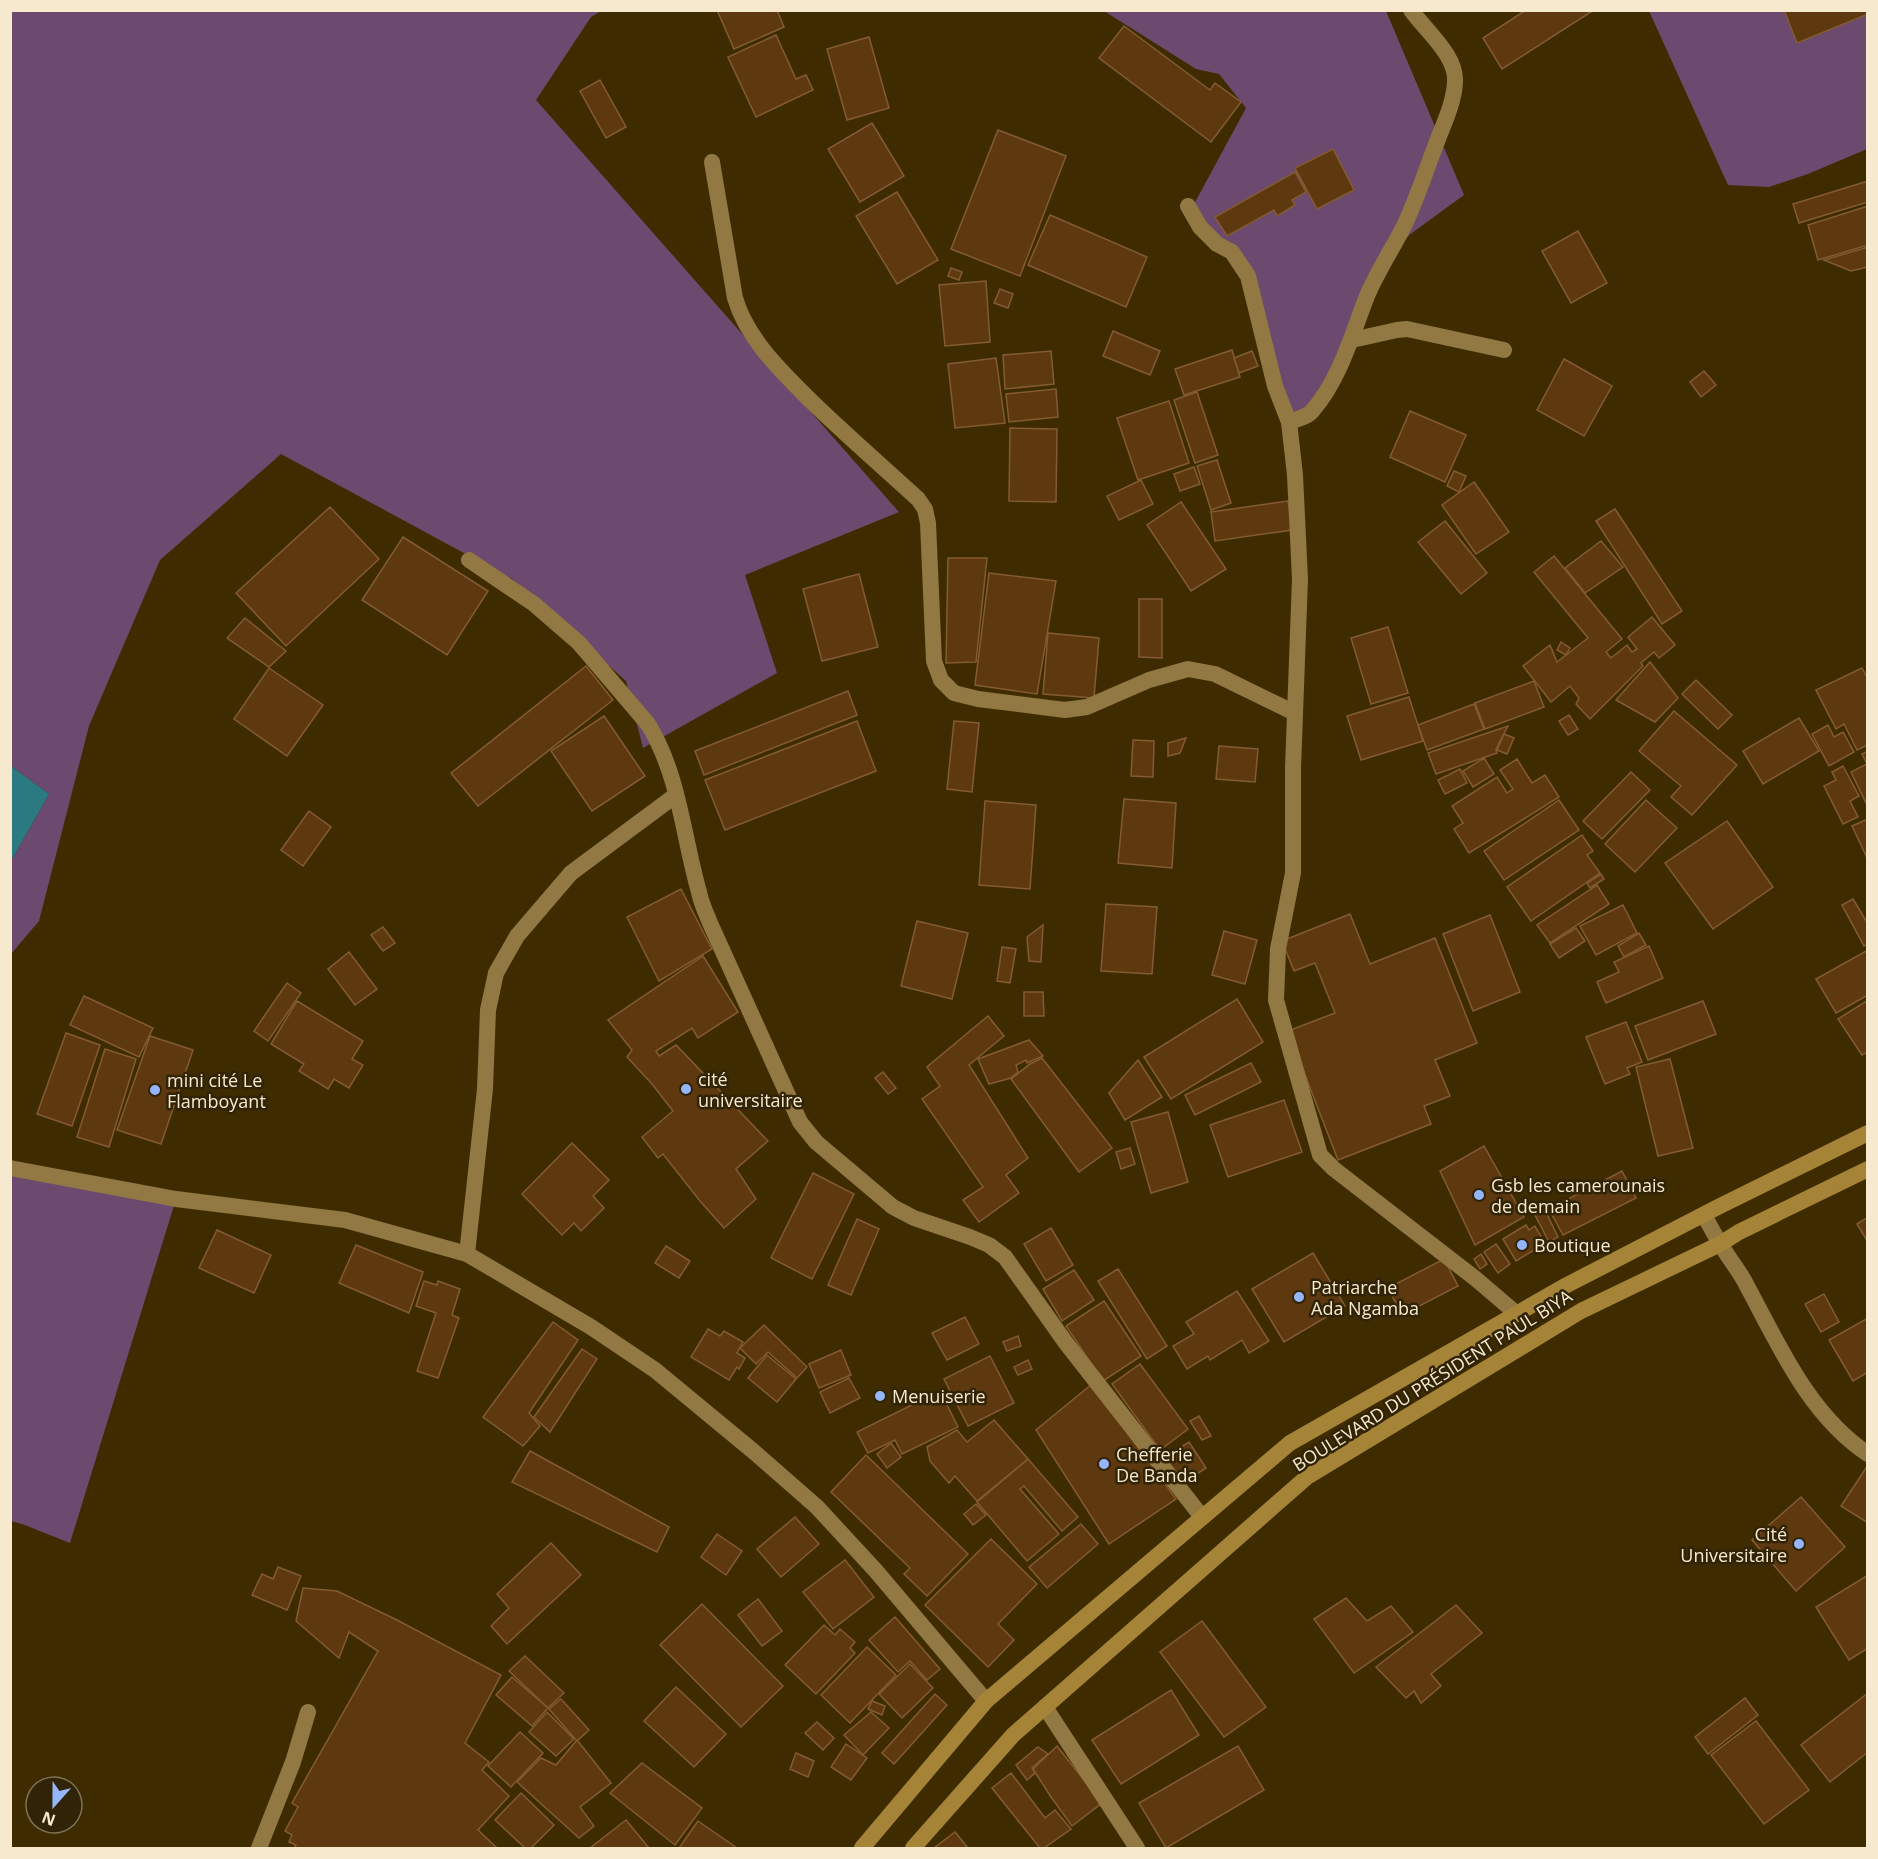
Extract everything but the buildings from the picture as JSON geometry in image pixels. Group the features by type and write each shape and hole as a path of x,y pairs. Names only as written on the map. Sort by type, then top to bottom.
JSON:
{"main road":[{"name":"BOULEVARD DU PRÉSIDENT PAUL BIYA","path":"862,1848 986,1701 1290,1443 1567,1285 1868,1133"},
{"name":"BOULEVARD DU PRÉSIDENT PAUL BIYA","path":"913,1848 1013,1735 1307,1477 1581,1311 1868,1169"}],"street":[{"path":"1289,422 1311,413 1324,396 1352,340 1381,266 1407,221 1451,105 1455,82 1450,58 1411,10"},
{"path":"712,162 739,313 776,366 840,429 918,499 925,509 928,523 934,660 941,680 954,693 978,699 1065,710 1087,707 1149,680 1188,669 1215,674 1295,713"},
{"path":"1188,206 1200,227 1217,244 1232,252 1248,276 1275,386 1289,422 1295,475 1300,579 1295,713 1293,873 1278,949 1276,1000 1320,1155 1334,1169 1476,1279 1516,1314"},
{"path":"1352,340 1407,329 1504,350"},
{"path":"470,560 534,604 587,651 648,724 669,769 699,894 710,923 800,1122 816,1142 892,1207 914,1218 980,1241 1005,1257 1066,1343 1202,1517"},
{"path":"467,1254 485,1089 488,1010 496,973 517,936 571,873 676,795"},
{"path":"10,1168 176,1199 345,1220 467,1254 591,1327 655,1370 753,1451 817,1507 924,1626 986,1701"},
{"path":"1704,1215 1746,1283 1801,1385 1840,1431 1868,1454"},
{"path":"1045,1707 1137,1848"},
{"path":"259,1848 293,1762 308,1712"}],"shaded area":[{"path":"11,11 601,11 591,17 536,100 899,512 745,575 777,673 643,748 626,681 512,579 281,454 160,560 89,726 39,921 11,954 11,861 49,794 11,766"},
{"path":"1104,11 1386,11 1464,195 1392,250 1324,396 1289,422 1254,300 1193,206 1246,108 1219,74 1196,69"},
{"path":"1649,11 1867,11 1867,149 1808,174 1769,187 1728,185"},
{"path":"10,1168 176,1199 70,1543 11,1521"}],"water":[{"path":"11,766 49,794 11,861"}],"place":[{"name":"cité universitaire","path":"686,1089"},
{"name":"mini cité Le Flamboyant","path":"155,1090"},
{"name":"Gsb les camerounais de demain","path":"1479,1195"},
{"name":"Boutique","path":"1522,1245"},
{"name":"Patriarche Ada Ngamba","path":"1299,1297"},
{"name":"Menuiserie","path":"880,1396"},
{"name":"Chefferie De Banda","path":"1104,1464"},
{"name":"Cité Universitaire","path":"1799,1544"}]}
